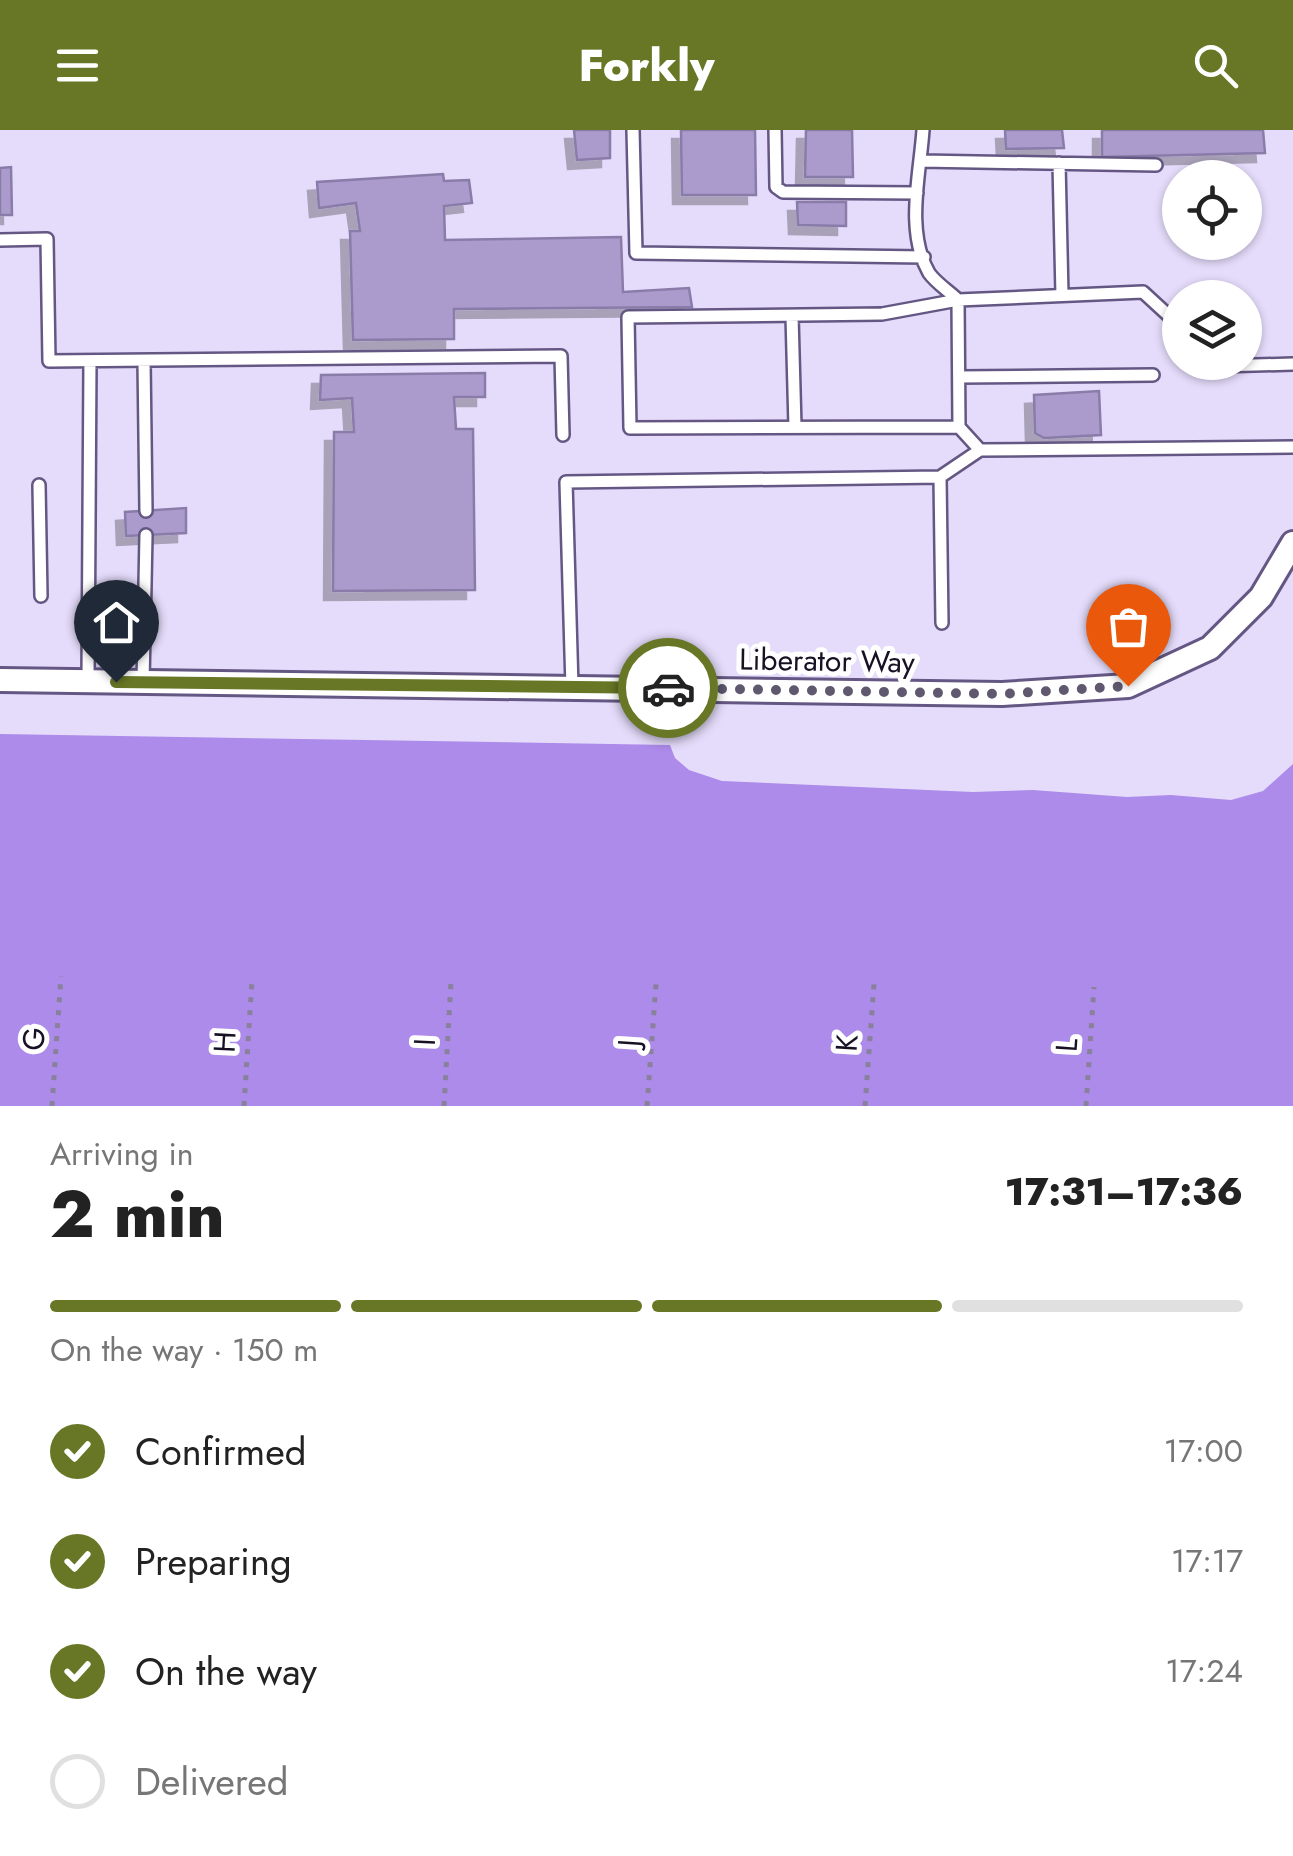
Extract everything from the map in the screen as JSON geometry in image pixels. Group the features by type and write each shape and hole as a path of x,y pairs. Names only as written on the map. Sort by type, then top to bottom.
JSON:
{"street":[{"name":"Liberator Way","path":"0,680 1002,694 1128,686 1210,648 1261,597 1293,543"}],"lane":[{"path":"633,130 636,253 924,257"},
{"path":"774,130 774,179 783,192 917,193"},
{"path":"923,130 916,212 924,257 930,274 958,300 959,427 980,450"},
{"path":"921,161 1156,165"},
{"path":"1059,163 1062,295"},
{"path":"0,240 47,239 49,362 561,356 563,434"},
{"path":"959,427 630,428 628,317 882,314 958,300 1142,292 1162,310"},
{"path":"792,316 795,427"},
{"path":"144,360 146,511"},
{"path":"88,681 90,361"},
{"path":"1262,365 1293,364"},
{"path":"959,377 1152,375"},
{"path":"572,687 566,482 940,478 980,450 1293,447"},
{"path":"940,478 942,623"},
{"path":"39,485 42,596"},
{"path":"143,682 146,536"}],"path":[{"name":"G","path":"52,1106 61,976"},
{"name":"H","path":"244,1106 252,980"},
{"name":"I","path":"444,1106 451,981"},
{"name":"J","path":"647,1106 656,984"},
{"name":"K","path":"865,1106 874,984"},
{"name":"L","path":"1086,1106 1094,986"}],"shaded area":[{"path":"1293,696 1293,1106 0,1106 0,730 1221,740"}],"pier":[{"path":"1293,691 1293,764 1263,791 1231,800 722,781 689,770 675,758 670,745 0,734 0,725 712,734 1220,735"}],"building":[{"path":"574,130 610,130 610,158 577,160"},
{"path":"681,130 755,130 756,195 682,195"},
{"path":"806,130 852,130 853,177 805,177"},
{"path":"1005,130 1062,130 1064,148 1006,149"},
{"path":"1102,130 1263,130 1265,153 1102,157"},
{"path":"11,167 12,215 0,215 0,168"},
{"path":"443,174 444,181 469,180 472,203 444,206 445,240 621,237 623,292 689,288 692,307 454,309 454,339 353,340 350,231 360,231 356,203 319,208 317,182"},
{"path":"797,202 846,202 846,226 798,225"},
{"path":"485,373 485,397 454,397 456,429 473,429 475,590 333,591 334,432 354,432 352,398 320,400 321,375"},
{"path":"1099,391 1101,435 1044,438 1035,433 1034,395"},
{"path":"186,508 186,533 126,536 125,512"}],"way so far":[{"path":"668,688 1002,694 1128,686"}],"route":[{"path":"116,682 668,688"}]}
